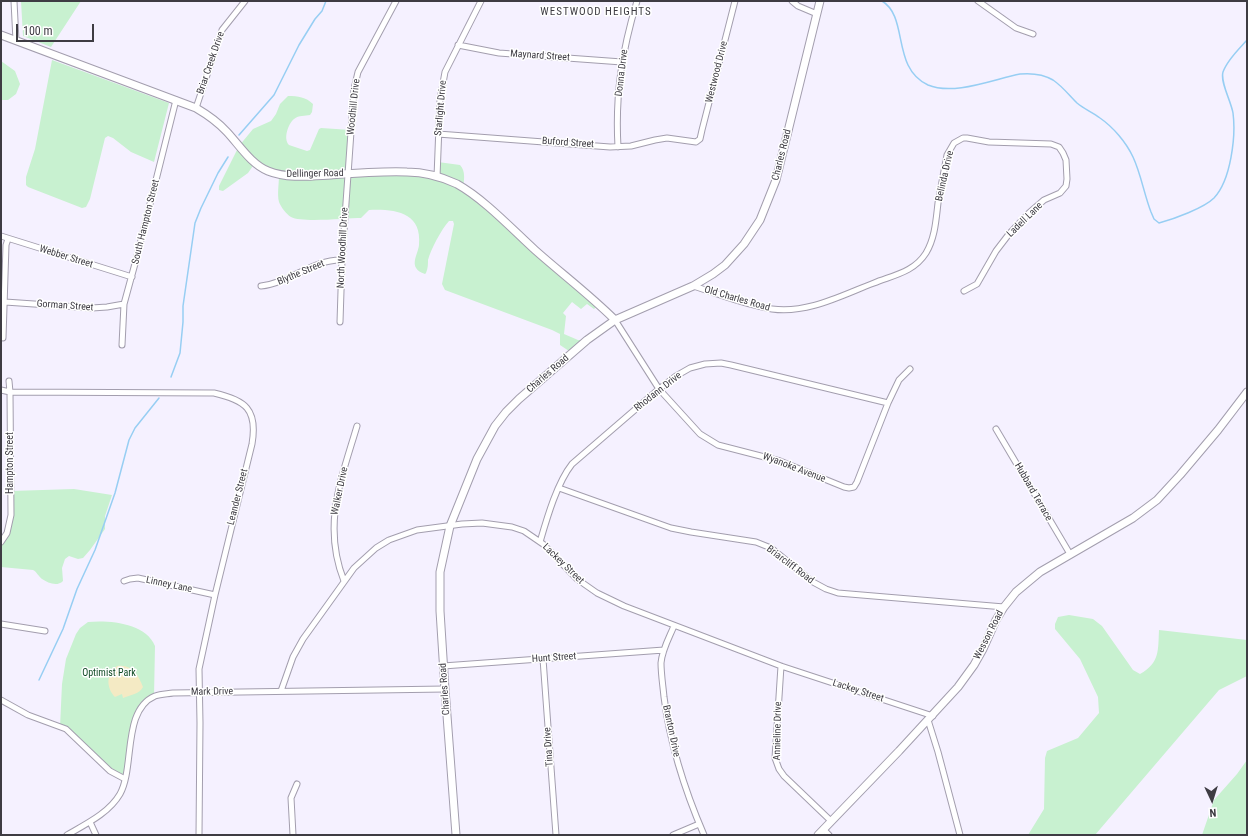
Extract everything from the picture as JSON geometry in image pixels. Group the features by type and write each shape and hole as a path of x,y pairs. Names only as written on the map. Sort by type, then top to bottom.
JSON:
{"street":[{"path":"14,1 16,41"},
{"name":"Briar Creek Drive","path":"196,108 222,30 245,1"},
{"name":"Woodhill Drive","path":"347,174 354,89 358,72 396,1"},
{"name":"Starlight Drive","path":"437,177 440,100 445,72 480,1"},
{"name":"Donna Drive","path":"618,147 616,119 622,62 628,32 637,1"},
{"name":"Westwood Drive","path":"696,142 700,139 735,1"},
{"path":"792,1 798,6 817,14"},
{"name":"Charles Road","path":"456,835 440,611 440,572 450,526 477,459 495,426 519,399 587,340 615,320 693,286 713,274 737,252 754,230 764,211 776,180 820,1"},
{"path":"978,1 1016,28 1033,34"},
{"name":"Dellinger Road","path":"1,35 196,108 215,120 258,165 267,171 279,175 301,176 388,171 410,172 437,177 463,188 486,205 615,320"},
{"name":"Maynard Street","path":"458,45 499,53 622,62"},
{"name":"South Hampton Street","path":"122,345 124,304 176,100"},
{"name":"Buford Street","path":"438,134 618,147 631,146 667,138 696,142"},
{"name":"Belinda Drive","path":"874,283 908,270 916,265 927,252 933,235 948,155 954,143 958,140 967,138 989,142 1051,144 1059,148"},
{"name":"Ladell Lane","path":"964,291 977,284 996,251 1009,234 1029,213 1044,200 1063,190 1066,186 1066,160 1059,148"},
{"name":"North Woodhill Drive","path":"340,322 347,174"},
{"name":"Webber Street","path":"1,236 132,277"},
{"path":"3,338 6,245 8,239"},
{"name":"Blythe Street","path":"261,286 279,282 313,266 334,260 342,260"},
{"name":"Old Charles Road","path":"693,286 758,306 782,310 816,305 874,283"},
{"name":"Gorman Street","path":"5,302 92,308 124,304"},
{"name":"Wyanoke Avenue","path":"615,320 659,389 700,434 712,442 724,447 774,459 836,485 849,488 854,486 857,482 888,403 899,380 910,369"},
{"name":"Rhodann Drive","path":"540,542 559,488 572,464 659,389 676,376 690,368 705,364 720,363 888,403"},
{"name":"Hampton Street","path":"1,542 6,533 11,514 9,381"},
{"name":"Leander Street","path":"1,390 10,392 214,394 235,399 244,405 252,419 254,430 199,669 199,835"},
{"name":"Wesson Road","path":"818,835 958,687 974,665 996,620 1016,592 1040,572 1133,518 1157,500 1218,430 1247,392"},
{"name":"Walker Drive","path":"344,581 340,570 334,539 335,508 343,472 357,426"},
{"name":"Hubbard Terrace","path":"996,429 1070,554"},
{"name":"Briarcliff Road","path":"559,488 671,528 756,542 772,548 813,582 821,587 838,593 1004,607"},
{"name":"Lackey Street","path":"280,691 297,649 344,581 365,556 389,540 406,533 417,530 462,524 482,523 512,526 524,531 540,542 568,571 587,586 624,606 781,666 930,718"},
{"name":"Linney Lane","path":"124,581 138,578 215,595"},
{"path":"1,624 45,631"},
{"name":"Branton Drive","path":"674,626 664,650 661,662 661,674 668,717 680,770 704,835"},
{"name":"Hunt Street","path":"444,666 664,650"},
{"name":"Tina Drive","path":"543,659 556,835"},
{"name":"Annieline Drive","path":"781,666 775,758 777,765 784,776 831,821"},
{"name":"Mark Drive","path":"67,835 90,822 119,796 126,779 132,732 140,709 154,697 162,694 198,692 445,689"},
{"path":"1,700 28,715 66,729 110,771 126,779"},
{"path":"930,718 960,835"},
{"path":"293,835 291,798 297,784"},
{"path":"90,822 96,835"},
{"path":"673,835 699,824"},
{"path":"823,829 830,835"}],"green space":[{"path":"21,1 81,1 51,47 23,36"},
{"path":"52,60 169,103 154,162 131,152 113,138 108,136 105,138 90,199 86,207 82,208 26,185 26,177 35,149"},
{"path":"1,61 15,71 20,84 16,94 8,100 1,100"},
{"path":"288,96 302,97 313,104 310,115 300,116 290,124 286,135 289,145 307,151 310,150 319,129 321,128 351,130 347,173 388,171 437,177 438,162 460,165 464,173 463,188 599,304 594,309 587,304 581,309 572,302 563,313 566,316 564,334 580,340 583,343 572,353 560,345 560,334 552,330 445,290 442,284 454,224 453,221 449,221 437,240 429,256 425,274 416,268 415,265 419,245 419,234 416,225 405,215 388,210 369,210 361,218 305,220 291,217 287,214 279,202 279,175 255,163 248,173 223,191 219,190 219,186 239,146 253,129 271,121 280,104"},
{"path":"74,489 112,495 105,516 105,529 83,558 78,559 69,556 65,559 62,568 63,581 58,584 52,584 42,579 33,570 1,567 1,539 10,523 11,491"},
{"path":"1069,615 1093,619 1102,626 1133,670 1140,674 1147,670 1155,661 1158,650 1159,630 1247,640 1247,676 1219,690 1095,835 1028,835 1044,809 1045,758 1047,751 1078,738 1099,713 1098,697 1080,659 1055,629 1055,624 1058,617"},
{"name":"Optimist Park","path":"88,622 116,623 135,628 144,632 155,646 154,697 138,714 125,779 118,776 60,727 62,684 66,659 76,634 80,628"},
{"path":"1247,760 1247,835 1202,835 1214,800"}],"sand":[{"path":"117,666 127,667 134,671 141,682 143,687 142,689 137,693 123,698 122,694 115,697 110,689 108,681 113,669"}],"waterway":[{"path":"239,135 274,95 299,45 315,19 322,11 326,1"},
{"path":"882,1 890,9 895,18 904,55 909,67 917,77 928,85 938,88 962,88 1020,74 1041,75 1056,82 1077,103 1110,126 1123,140 1136,164 1154,219 1159,223 1173,219 1203,206 1214,198 1225,180 1233,145 1234,123 1232,108 1222,76 1230,59 1247,40"},
{"path":"171,377 180,353 183,306 195,223 218,173 228,157"},
{"path":"39,680 63,629 77,589 95,550 115,493 129,440 135,428 159,398"}],"district":[{"name":"WESTWOOD HEIGHTS","path":"596,12"}]}
